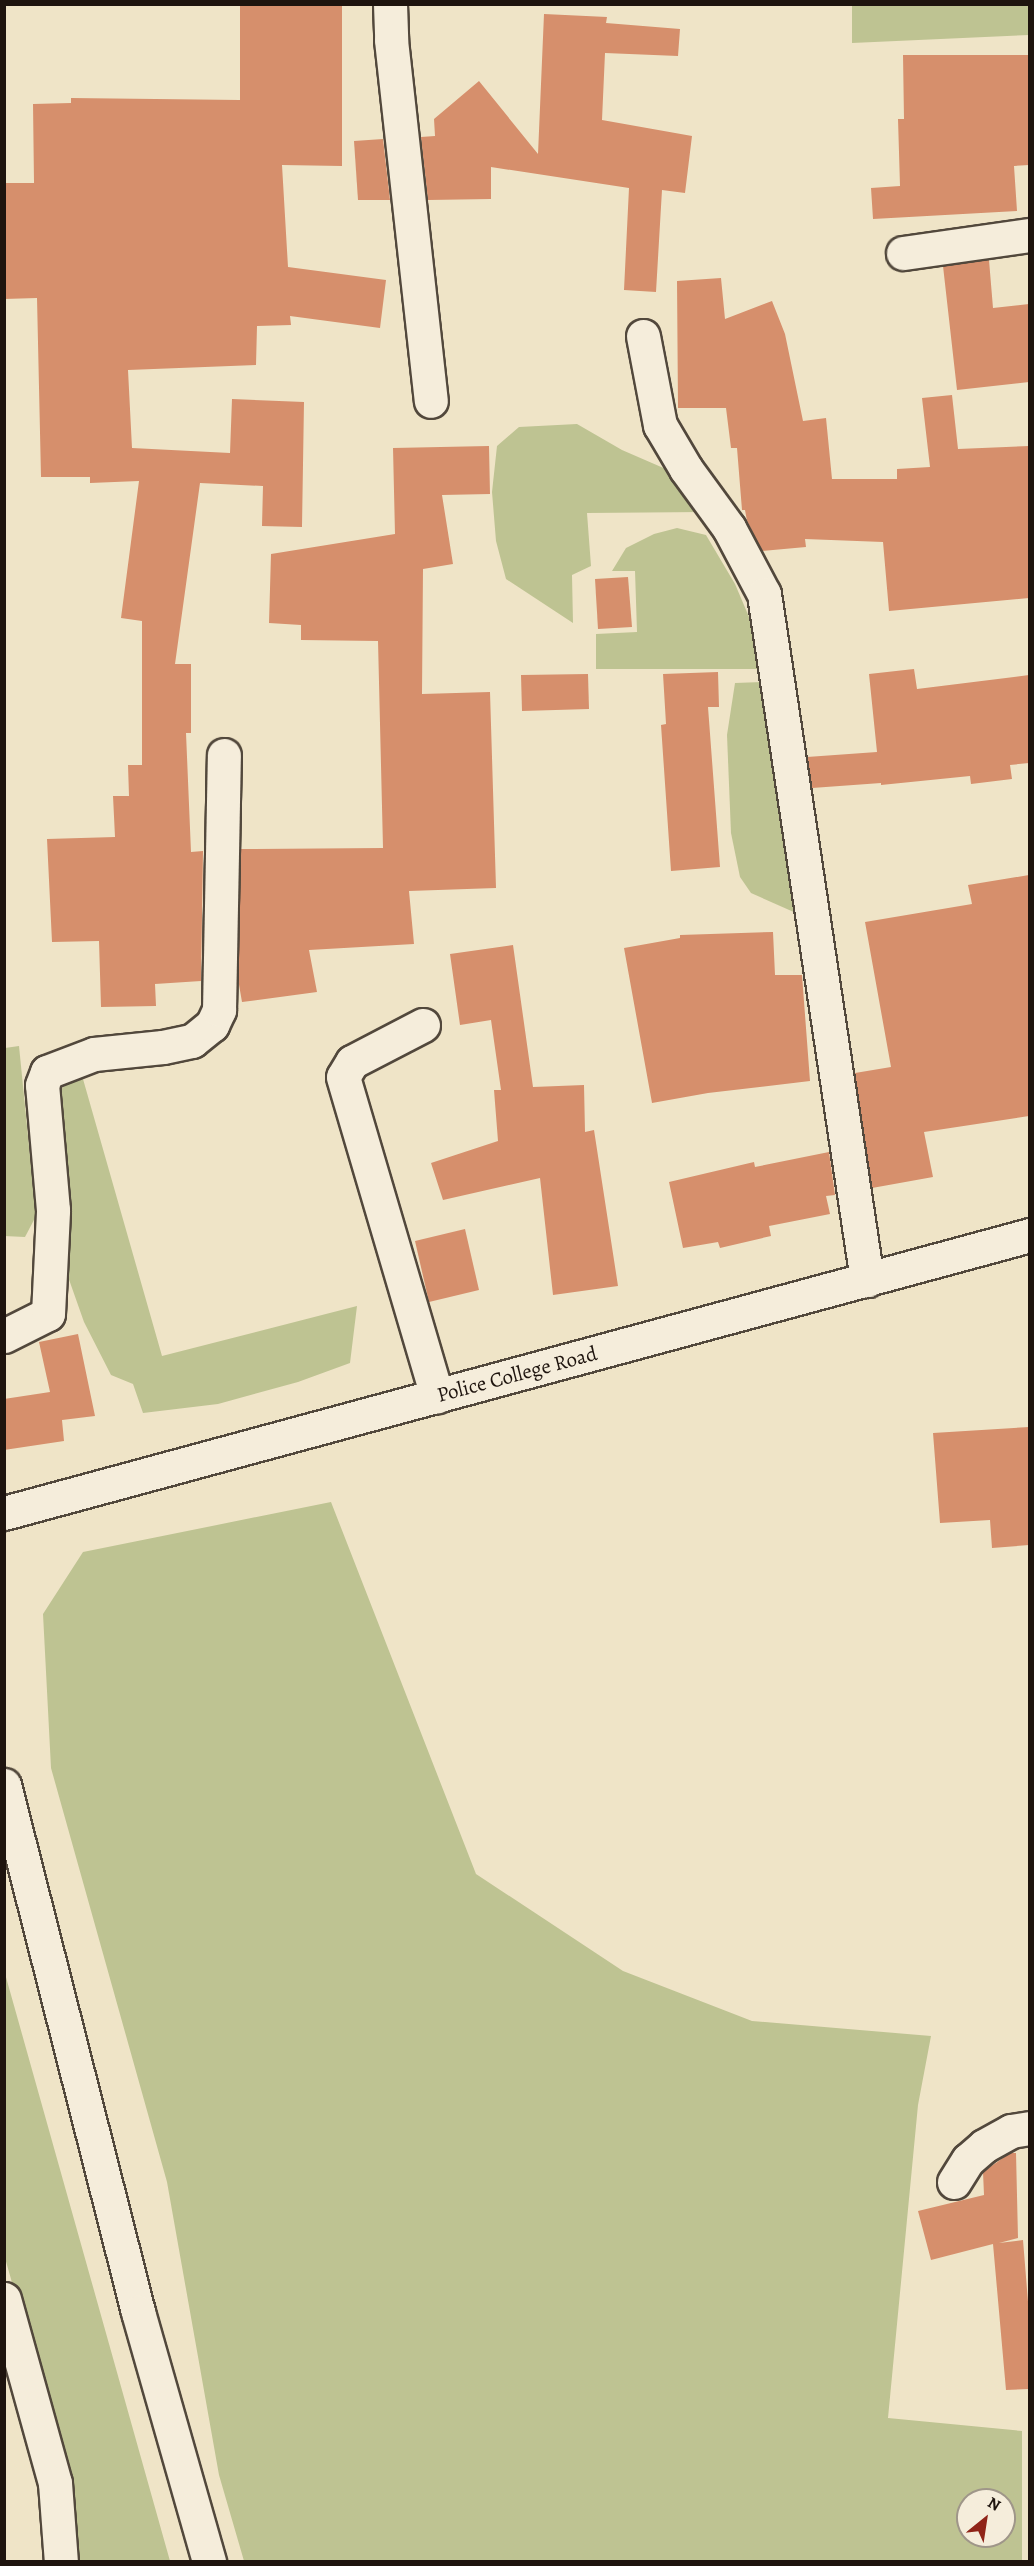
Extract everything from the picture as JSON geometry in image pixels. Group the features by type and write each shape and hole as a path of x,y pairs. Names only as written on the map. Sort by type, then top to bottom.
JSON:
{"street":[{"path":"390,4 391,40 431,401"},
{"path":"903,253 1029,235"},
{"path":"643,336 660,425 686,469 729,528 764,594 867,1280"},
{"path":"4,1336 48,1314 53,1210 42,1085 47,1071 94,1054 163,1047 192,1041 212,1025 219,1010 224,754"},
{"path":"423,1025 352,1062 343,1077 437,1396"},
{"name":"Police College Road","path":"4,1513 1029,1235"},
{"path":"4,1785 138,2312 209,2562"},
{"path":"954,2182 968,2160 984,2146 1011,2131 1029,2128"},
{"path":"4,2299 55,2483 61,2562"}],"green space":[{"path":"852,5 1029,5 1029,35 852,43"},
{"path":"577,424 622,450 675,473 704,512 587,513 591,566 572,575 573,623 506,579 496,541 492,492 497,446 519,427"},
{"path":"677,528 706,535 735,584 755,631 762,669 596,669 596,634 637,632 635,571 612,571 626,548 654,534"},
{"path":"762,682 796,913 751,893 740,877 731,833 727,735 735,683"},
{"path":"19,1046 36,1216 25,1237 4,1236 5,1048"},
{"path":"81,1072 162,1356 357,1306 350,1363 298,1382 218,1404 143,1413 133,1384 111,1375 84,1322 60,1254 53,1096"},
{"path":"331,1502 476,1874 623,1971 752,2021 931,2036 918,2105 888,2418 1022,2431 1022,2561 244,2561 219,2475 167,2182 51,1768 43,1614 83,1552"},
{"path":"4,1970 170,2561 79,2561 55,2433 5,2258"}],"building":[{"path":"240,4 342,4 342,166 282,165 288,267 386,280 380,328 290,316 291,325 257,326 256,365 128,370 132,448 230,453 232,399 304,402 302,527 262,526 263,486 200,483 175,664 191,664 191,733 186,733 191,852 203,851 201,981 155,984 156,1006 101,1007 99,941 52,942 47,839 115,837 113,796 129,796 128,765 142,765 142,621 121,618 139,481 90,483 90,477 41,477 37,298 4,299 4,183 34,183 33,104 71,103 71,98 240,100"},
{"path":"544,14 607,17 606,23 680,29 678,56 605,53 602,120 692,136 685,193 662,190 656,292 624,290 629,188 491,167 491,199 428,200 421,137 435,136 434,119 479,81 538,154"},
{"path":"903,55 1029,55 1029,165 1014,166 1017,211 873,219 871,188 900,186 898,119 904,119"},
{"path":"383,139 390,200 358,200 354,141"},
{"path":"989,260 993,308 1029,304 1029,382 957,390 943,266"},
{"path":"721,278 725,319 772,301 785,334 803,421 826,418 832,479 897,479 897,469 930,467 922,398 952,395 958,449 1029,446 1029,598 889,611 883,542 805,539 806,547 762,551 747,521 745,510 742,510 737,448 731,448 726,408 678,408 677,281"},
{"path":"489,446 490,494 442,495 453,564 423,569 422,694 490,692 496,888 409,891 414,944 309,950 317,992 242,1002 238,979 241,849 383,848 378,641 301,640 301,625 269,623 271,554 395,534 393,448"},
{"path":"628,577 632,627 598,629 595,579"},
{"path":"914,669 917,689 1029,675 1029,763 1010,765 1012,779 971,784 970,776 881,785 881,783 812,788 807,757 877,752 869,674"},
{"path":"718,672 719,707 708,707 720,867 671,871 661,725 666,724 663,674"},
{"path":"588,674 589,709 522,711 521,675"},
{"path":"1029,875 1029,1116 924,1132 933,1177 872,1188 855,1073 891,1067 865,922 972,904 968,885"},
{"path":"773,932 775,975 802,975 810,1081 708,1093 652,1103 624,948 680,938 680,935"},
{"path":"513,945 533,1087 584,1085 585,1132 594,1130 618,1286 553,1295 540,1178 443,1200 431,1163 498,1141 494,1090 501,1090 491,1020 460,1025 450,954"},
{"path":"829,1152 835,1195 826,1196 830,1214 769,1226 771,1236 720,1248 718,1242 683,1248 669,1182 754,1162 755,1167"},
{"path":"465,1229 479,1290 429,1302 415,1241"},
{"path":"78,1334 95,1416 62,1420 64,1441 4,1450 4,1399 50,1392 39,1342"},
{"path":"1029,1427 1029,1545 992,1548 990,1520 940,1523 933,1433"},
{"path":"1010,2153 1016,2153 1018,2238 999,2243 1023,2240 1029,2314 1029,2389 1006,2390 993,2244 931,2260 918,2211 984,2195 983,2172"}]}
